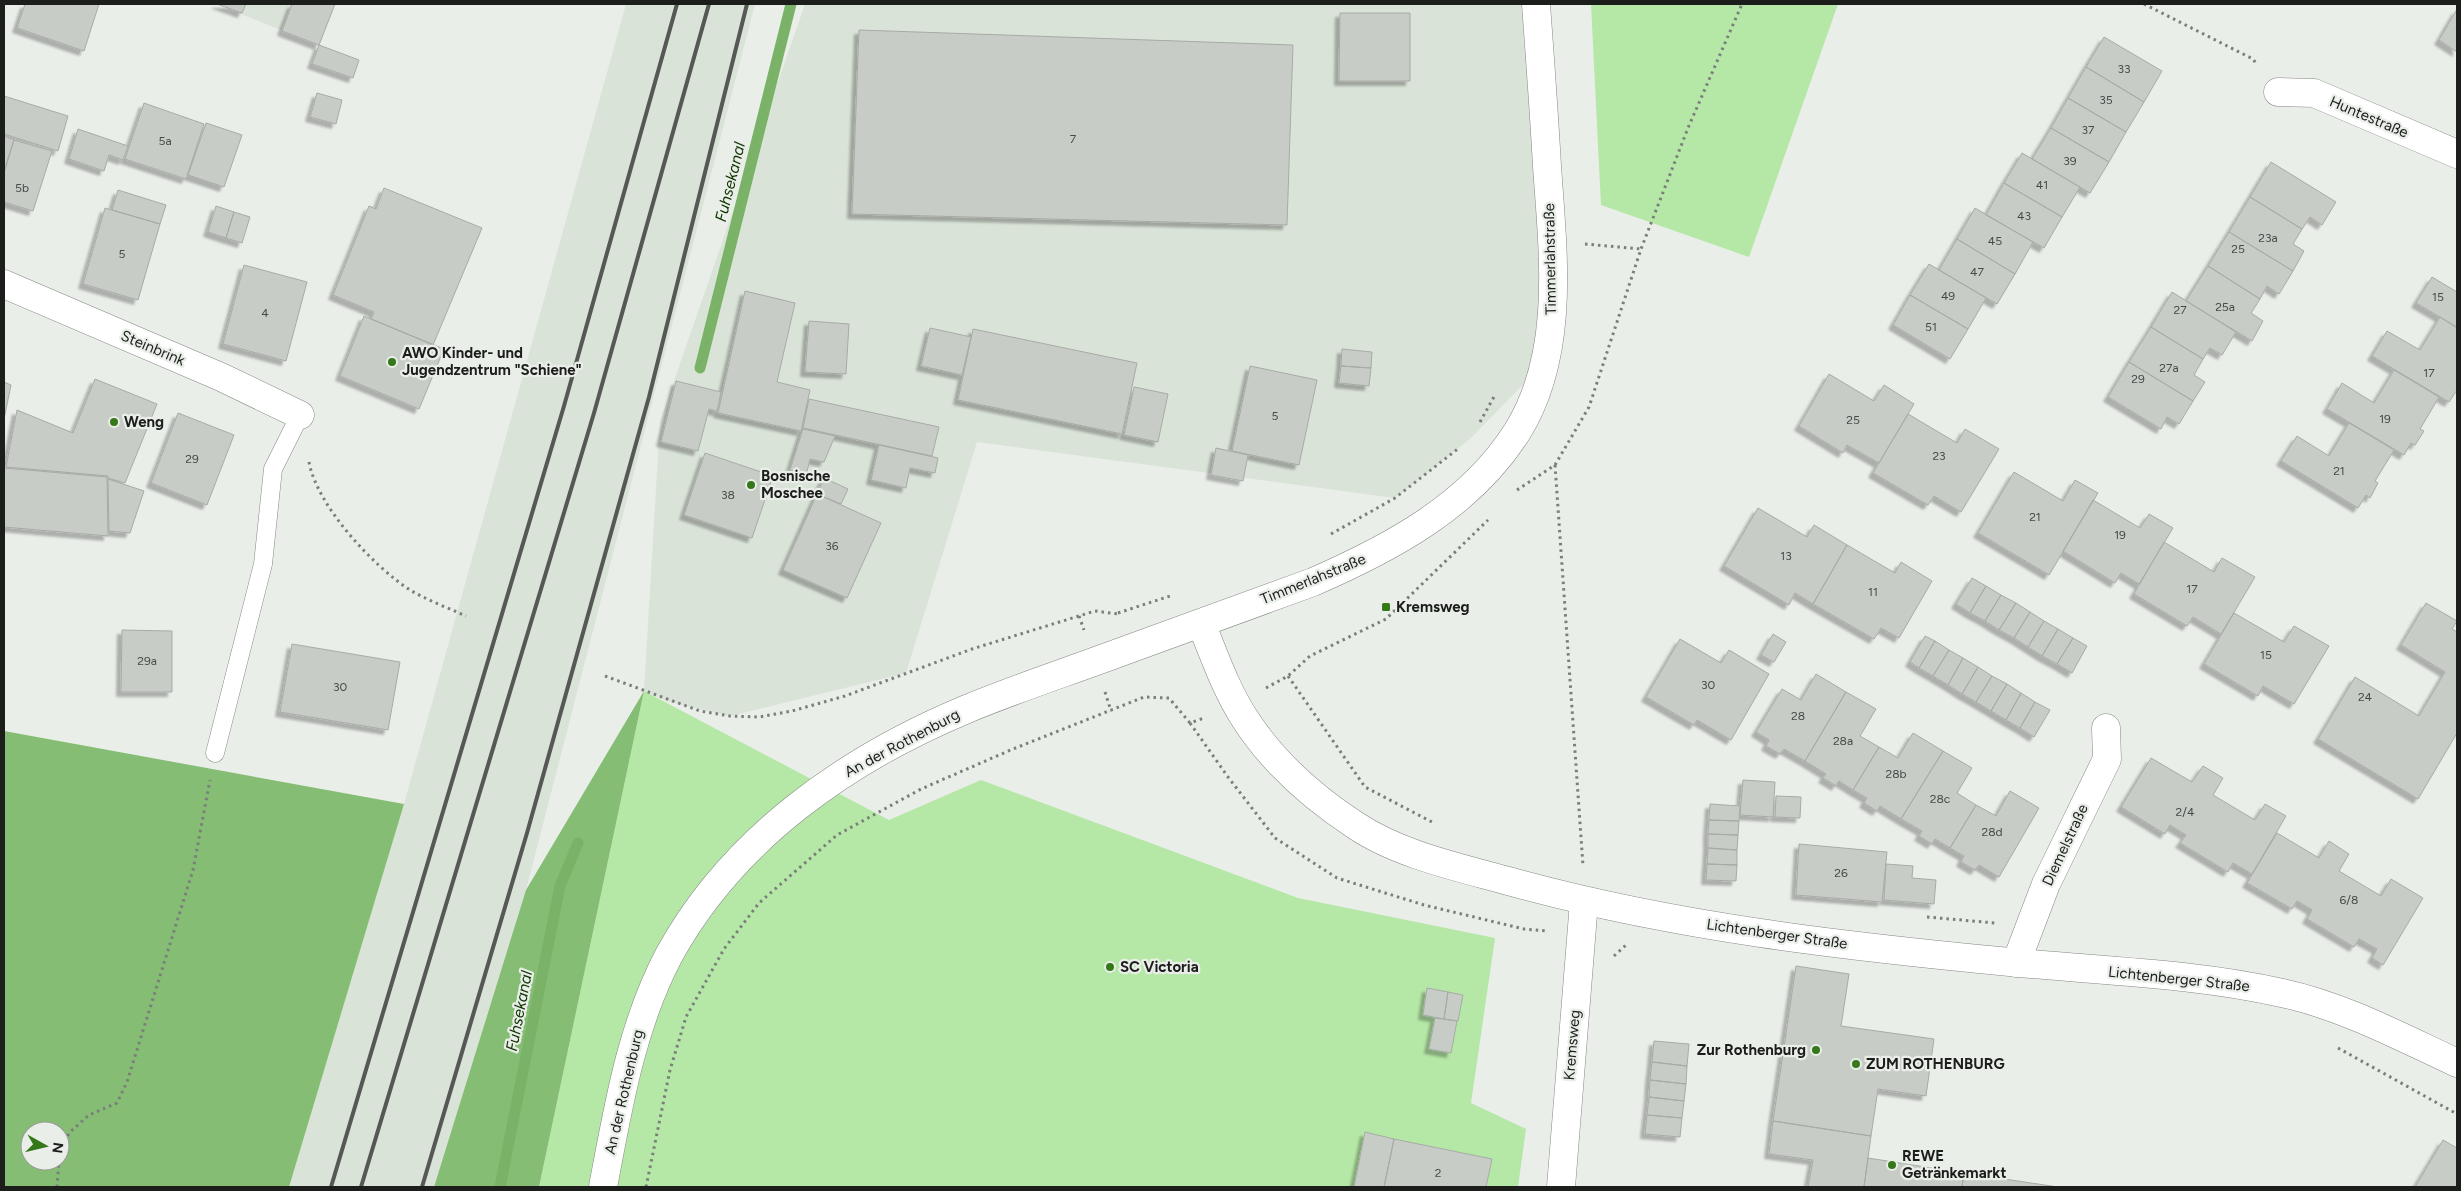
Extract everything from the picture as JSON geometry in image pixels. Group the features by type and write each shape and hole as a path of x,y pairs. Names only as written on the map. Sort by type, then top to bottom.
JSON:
{"street":[{"name":"Timmerlahstraße","path":"1201,623 1313,582 1364,560 1409,535 1439,514 1495,462 1517,431 1535,394 1546,361 1552,308 1552,241 1536,4"},
{"name":"Huntestraße","path":"2278,92 2314,93 2457,154"},
{"name":"Steinbrink","path":"4,284 221,377 300,415"},
{"name":"Lichtenberger Straße","path":"1201,623 1220,671 1237,704 1269,752 1304,787 1358,828 1434,860 1584,902 1674,919 1802,939 2249,986 2287,994 2384,1029 2457,1063"},
{"name":"An der Rothenburg","path":"603,1187 629,1060 648,1002 670,954 706,899 743,855 786,815 832,780 871,757 966,709 1201,623"},
{"name":"Diemelstraße","path":"2016,963 2046,884 2107,759 2106,728"},
{"name":"Kremsweg","path":"1561,1187 1584,902"}],"lane":[{"path":"215,753 263,564 273,469 300,415"}],"path":[{"path":"1516,491 1554,465 1589,407 1641,249 1688,128 1742,4"},
{"path":"2144,4 2252,59 2278,92"},
{"path":"1552,241 1641,249"},
{"path":"1479,423 1497,392"},
{"path":"300,415 311,474 335,516 372,560 410,590 466,616"},
{"path":"1327,536 1395,498 1462,445"},
{"path":"1554,465 1582,834 1584,902"},
{"path":"646,1187 670,1070 686,1017 724,949 759,903 837,835 921,789 1013,749 1144,697 1169,698 1190,723 1237,704 1288,676 1310,656 1386,619 1491,517"},
{"path":"1118,614 1173,595"},
{"path":"605,676 700,711 730,716 759,716 792,711 845,696 972,650 1095,611 1127,614"},
{"path":"1288,676 1365,787 1434,823"},
{"path":"70,1132 89,1115 117,1103 127,1082 193,870 215,753"},
{"path":"2336,1047 2457,1114"},
{"path":"57,1187 58,1171"}],"shaded area":[{"path":"216,4 335,4 319,45"},
{"path":"626,4 755,4 526,890 434,1187 289,1187 404,804"},
{"path":"805,4 1536,4 1546,361 1470,439 1395,498 977,442 906,673 730,716 670,702 644,691 660,421"}],"green space":[{"path":"1591,4 1838,4 1749,257 1601,205"},
{"name":"SC Victoria","path":"644,691 889,820 981,780 1298,898 1495,938 1471,1103 1526,1129 1518,1187 539,1187"},
{"path":"644,691 539,1187 434,1187 526,890"},
{"path":"4,731 404,804 289,1187 4,1187"}],"building":[{"path":"25,4 99,4 84,51 17,28"},
{"path":"217,4 246,4 242,13"},
{"path":"292,4 335,4 319,45 282,31"},
{"path":"2457,9 2457,52 2439,40"},
{"path":"1340,13 1410,13 1410,81 1339,81"},
{"path":"859,30 1293,45 1287,225 852,214"},
{"path":"2104,37 2162,71 2144,102 2086,67"},
{"path":"319,45 359,60 353,78 312,64"},
{"path":"2086,67 2144,102 2126,132 2068,98"},
{"path":"317,93 342,100 336,124 310,117"},
{"path":"4,96 68,116 58,151 4,134"},
{"path":"2068,98 2126,132 2109,162 2051,128"},
{"path":"144,103 204,124 186,179 125,159"},
{"path":"206,123 242,135 224,187 188,175"},
{"path":"2051,128 2109,162 2090,193 2032,159"},
{"path":"78,129 128,146 123,160 109,155 104,171 69,159"},
{"path":"4,136 14,140 4,171"},
{"path":"14,140 52,151 33,211 4,202 4,173"},
{"path":"2022,153 2080,187 2062,217 2004,183"},
{"path":"2271,162 2336,202 2322,225 2310,217 2302,229 2250,197"},
{"path":"2004,183 2062,217 2044,248 1986,215"},
{"path":"384,188 482,228 433,345 371,319 374,312 333,295 369,206 376,209"},
{"path":"118,190 166,205 160,224 112,210"},
{"path":"2250,197 2302,229 2293,244 2304,251 2293,271 2229,232"},
{"path":"216,206 234,212 226,238 208,232"},
{"path":"105,208 160,224 138,300 83,284"},
{"path":"1975,208 2033,242 2015,274 1957,239"},
{"path":"234,212 250,217 242,243 226,238"},
{"path":"2229,232 2293,271 2279,294 2267,286 2260,299 2208,266"},
{"path":"1957,239 2015,274 1997,304 1939,270"},
{"path":"1929,264 1986,298 1968,329 1910,295"},
{"path":"244,265 307,282 286,361 223,344"},
{"path":"2208,266 2260,299 2251,313 2263,321 2252,341 2186,301"},
{"path":"2432,277 2457,292 2457,327 2416,303"},
{"path":"745,291 795,303 777,382 810,390 801,431 718,413"},
{"path":"2172,292 2236,332 2222,355 2210,348 2203,359 2151,327"},
{"path":"1910,295 1968,329 1950,359 1893,325"},
{"name":"AWO Kinder- und Jugendzentrum \"Schiene\"","path":"364,316 444,349 419,409 340,376"},
{"path":"2440,317 2457,328 2457,390 2449,402 2372,356 2387,331 2420,350"},
{"path":"809,321 849,324 846,374 805,372"},
{"path":"2151,327 2203,359 2194,375 2205,382 2193,401 2129,362"},
{"path":"930,328 971,337 962,375 921,366"},
{"path":"973,329 1137,363 1122,434 958,400"},
{"path":"1342,349 1372,352 1371,368 1341,366"},
{"path":"2129,362 2193,401 2179,424 2167,417 2161,429 2108,397"},
{"path":"1250,366 1317,380 1299,465 1232,451"},
{"path":"1341,366 1371,368 1369,386 1339,383"},
{"path":"2394,370 2439,397 2420,429 2424,431 2415,445 2411,443 2404,455 2327,409 2342,383 2374,403"},
{"path":"1829,374 1874,401 1884,385 1914,404 1879,463 1847,445 1843,453 1799,426"},
{"name":"Weng","path":"95,379 157,404 125,483 108,478 108,476 6,467 17,410 73,433"},
{"path":"676,381 721,392 717,411 709,409 698,451 661,442"},
{"path":"4,382 11,385 4,419"},
{"path":"1134,387 1168,394 1158,442 1124,435"},
{"path":"809,399 939,427 932,456 803,428"},
{"path":"178,413 234,435 207,505 151,483"},
{"path":"1908,414 1957,443 1965,429 1999,449 1961,512 1934,496 1928,505 1873,473"},
{"path":"2349,423 2394,450 2375,481 2378,483 2370,498 2366,495 2358,508 2281,461 2297,436 2329,456"},
{"path":"803,429 835,436 824,462 810,459 806,476 790,470"},
{"path":"879,445 938,458 935,473 910,468 906,488 871,480"},
{"path":"1216,448 1248,455 1243,481 1211,475"},
{"path":"705,453 773,476 752,538 684,515"},
{"path":"4,468 107,477 108,536 4,527"},
{"path":"2014,472 2063,501 2075,480 2098,493 2049,575 1978,533"},
{"path":"824,478 848,489 841,504 817,494"},
{"path":"108,479 144,491 130,533 109,531"},
{"path":"817,494 881,523 847,598 783,570"},
{"path":"2093,500 2140,528 2149,514 2173,528 2139,584 2121,573 2115,583 2063,551"},
{"path":"1758,508 1807,537 1814,525 1847,545 1813,604 1795,593 1789,605 1724,566"},
{"path":"2164,542 2214,572 2222,558 2255,577 2221,634 2193,617 2187,626 2134,594"},
{"path":"1847,545 1895,573 1901,562 1932,581 1899,638 1881,628 1874,639 1813,604"},
{"path":"1972,578 1986,586 1970,613 1956,604"},
{"path":"1986,586 2001,595 1985,621 1970,613"},
{"path":"2001,595 2016,603 1999,630 1985,621"},
{"path":"2016,603 2030,612 2014,638 1999,630"},
{"path":"2426,603 2457,621 2452,629 2457,632 2457,733 2418,799 2318,739 2355,677 2419,716 2445,672 2401,645"},
{"path":"2030,612 2044,621 2028,647 2014,638"},
{"path":"2234,613 2284,642 2294,626 2329,646 2294,704 2263,686 2258,696 2204,664"},
{"path":"2044,621 2058,629 2042,656 2028,647"},
{"path":"2058,629 2073,638 2057,664 2042,656"},
{"path":"122,630 172,631 172,692 121,692"},
{"path":"1773,634 1786,642 1774,662 1761,655"},
{"path":"1925,636 1935,641 1919,668 1910,662"},
{"path":"2073,638 2087,646 2072,673 2057,664"},
{"path":"1680,639 1721,663 1729,650 1769,674 1731,740 1697,720 1694,725 1646,697"},
{"path":"1935,641 1949,650 1933,676 1919,668"},
{"path":"292,644 400,662 388,730 280,712"},
{"path":"1949,650 1963,658 1948,685 1933,676"},
{"path":"1963,658 1978,667 1962,694 1948,685"},
{"path":"1978,667 1992,676 1976,702 1962,694"},
{"path":"1816,674 1846,692 1805,761 1784,749 1780,754 1766,746 1769,740 1756,732 1782,689 1801,700"},
{"path":"1992,676 2007,684 1991,711 1976,702"},
{"path":"2007,684 2021,693 2006,720 1991,711"},
{"path":"1846,692 1876,709 1860,736 1879,747 1853,790 1839,781 1836,786 1823,778 1826,774 1805,761"},
{"path":"2021,693 2035,702 2020,728 2006,720"},
{"path":"2035,702 2050,710 2034,737 2020,728"},
{"path":"1913,733 1943,751 1901,819 1880,806 1877,811 1864,803 1867,798 1853,790 1879,747 1898,758"},
{"path":"1943,751 1972,768 1957,793 1976,805 1950,848 1935,839 1932,844 1919,836 1922,831 1901,819"},
{"path":"2151,758 2192,782 2203,766 2223,778 2213,795 2255,820 2265,804 2286,816 2252,874 2233,863 2228,872 2180,843 2186,835 2170,825 2165,834 2121,807"},
{"path":"1743,780 1775,782 1773,817 1740,815"},
{"path":"2010,791 2039,808 1999,877 1979,865 1975,870 1961,862 1964,856 1950,848 1976,805 1996,816"},
{"path":"1776,796 1801,797 1800,818 1775,817"},
{"path":"1710,804 1740,806 1739,821 1709,820"},
{"path":"1709,820 1739,821 1738,835 1708,834"},
{"path":"2277,833 2319,858 2329,841 2349,854 2339,871 2381,896 2391,879 2423,898 2383,965 2372,958 2377,949 2359,939 2354,947 2307,919 2312,910 2297,901 2292,909 2247,883"},
{"path":"1708,834 1738,835 1737,850 1708,848"},
{"path":"1799,844 1887,852 1882,902 1796,895"},
{"path":"1708,848 1737,850 1737,865 1707,864"},
{"path":"1707,864 1737,865 1736,881 1706,880"},
{"path":"1886,864 1913,866 1912,878 1936,880 1934,904 1884,900"},
{"name":"ZUM ROTHENBURG","path":"1796,966 1849,974 1841,1026 1934,1039 1926,1096 1878,1089 1871,1136 1773,1121"},
{"path":"1427,988 1448,992 1444,1019 1423,1015"},
{"path":"1448,992 1463,995 1458,1021 1444,1019"},
{"path":"1435,1018 1457,1021 1451,1053 1429,1049"},
{"path":"1654,1041 1689,1044 1687,1066 1652,1062"},
{"path":"1652,1062 1687,1066 1686,1084 1650,1080"},
{"path":"1650,1080 1686,1084 1684,1101 1649,1097"},
{"path":"1649,1097 1684,1101 1682,1118 1647,1115"},
{"path":"1647,1115 1682,1118 1680,1137 1645,1134"},
{"path":"1773,1121 1871,1136 1864,1187 1808,1187 1813,1160 1769,1154"},
{"path":"1365,1132 1394,1139 1384,1187 1354,1187"},
{"path":"1394,1139 1492,1159 1486,1187 1384,1187"},
{"path":"2443,1140 2457,1148 2457,1187 2415,1187"},
{"name":"REWE Getränkemarkt","path":"1868,1158 1964,1173 1962,1187 1864,1187"},
{"path":"1964,1173 2058,1187 1962,1187"}],"waterway":[{"name":"Fuhsekanal","path":"700,368 791,4"},
{"name":"Fuhsekanal","path":"500,1187 560,886 578,843"}],"railway":[{"path":"331,1187 564,406 677,4"},
{"path":"361,1187 594,413 709,4"},
{"path":"422,1187 527,833 649,397 747,4"}],"place":[{"name":"AWO Kinder- und Jugendzentrum \"Schiene\"","path":"392,362"},
{"name":"Weng","path":"114,422"},
{"name":"Bosnische Moschee","path":"751,485"},
{"name":"Kremsweg","path":"1386,607"},
{"name":"SC Victoria","path":"1110,967"},
{"name":"Zur Rothenburg","path":"1816,1050"},
{"name":"ZUM ROTHENBURG","path":"1856,1064"},
{"name":"REWE Getränkemarkt","path":"1892,1165"}]}
